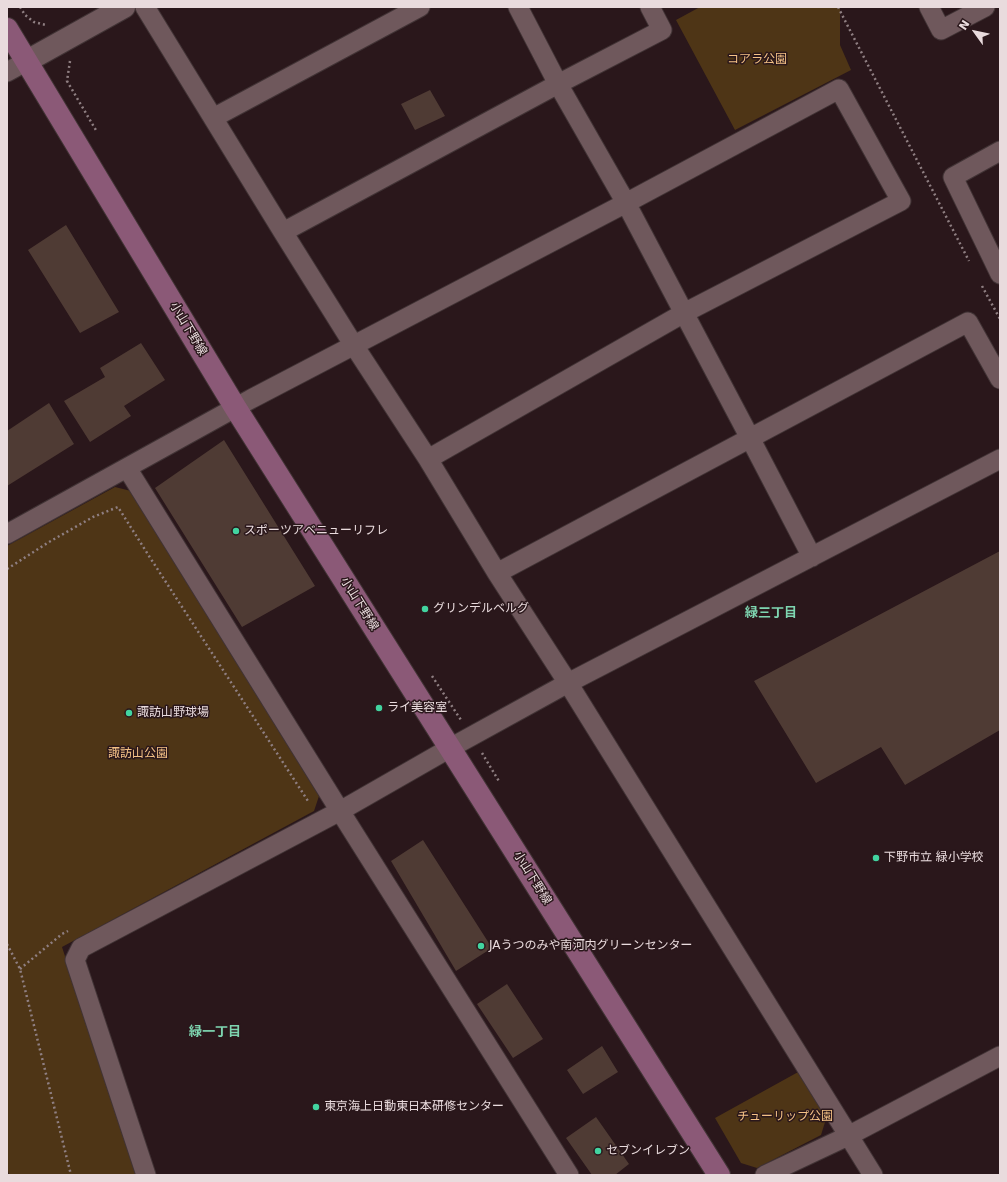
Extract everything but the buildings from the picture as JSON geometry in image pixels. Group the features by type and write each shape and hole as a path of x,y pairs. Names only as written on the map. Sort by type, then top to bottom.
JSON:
{"main road":[{"name":"小山下野線","path":"7,29 235,407 719,1175"}],"street":[{"path":"7,72 124,7"},
{"path":"146,7 283,232 353,344 428,459 497,573 568,684 873,1175"},
{"path":"213,118 420,7"},
{"path":"518,7 558,84 626,203 812,557"},
{"path":"283,232 558,84 662,30 650,7"},
{"path":"929,7 941,30 985,7"},
{"path":"7,534 235,407 353,344 626,203 839,88 901,201 684,313 428,459"},
{"path":"1000,151 953,177 1000,274"},
{"path":"497,573 968,322 1000,378"},
{"path":"146,1175 75,960 81,948 340,811 450,748 568,684 1000,459"},
{"path":"127,468 340,811 569,1175"},
{"path":"764,1175 848,1136 1000,1056"}],"path":[{"path":"20,7 25,16 34,22"},
{"path":"838,7 972,266"},
{"path":"979,280 1000,319"},
{"path":"7,569 35,550 93,517 118,507 310,804"},
{"path":"20,969 62,934 70,930"},
{"path":"7,944 20,969 71,1175"}],"green space":[{"name":"コアラ公園","path":"700,7 840,7 840,45 851,70 735,130 676,20"},
{"name":"諏訪山公園","path":"115,487 131,491 319,796 314,811 62,947 136,1175 9,1175 7,1167 7,546"},
{"name":"チューリップ公園","path":"800,1071 826,1119 821,1135 757,1168 741,1163 715,1118"}],"place":[{"name":"スポーツアベニューリフレ","path":"236,531"},
{"name":"グリンデルベルグ","path":"425,609"},
{"name":"ライ美容室","path":"379,708"},
{"name":"諏訪山野球場","path":"129,713"},
{"name":"下野市立 緑小学校","path":"876,858"},
{"name":"JAうつのみや南河内グリーンセンター","path":"481,946"},
{"name":"東京海上日動東日本研修センター","path":"316,1107"},
{"name":"セブンイレブン","path":"598,1151"}],"district":[{"name":"緑三丁目","path":"771,614"},
{"name":"緑一丁目","path":"215,1033"}]}
